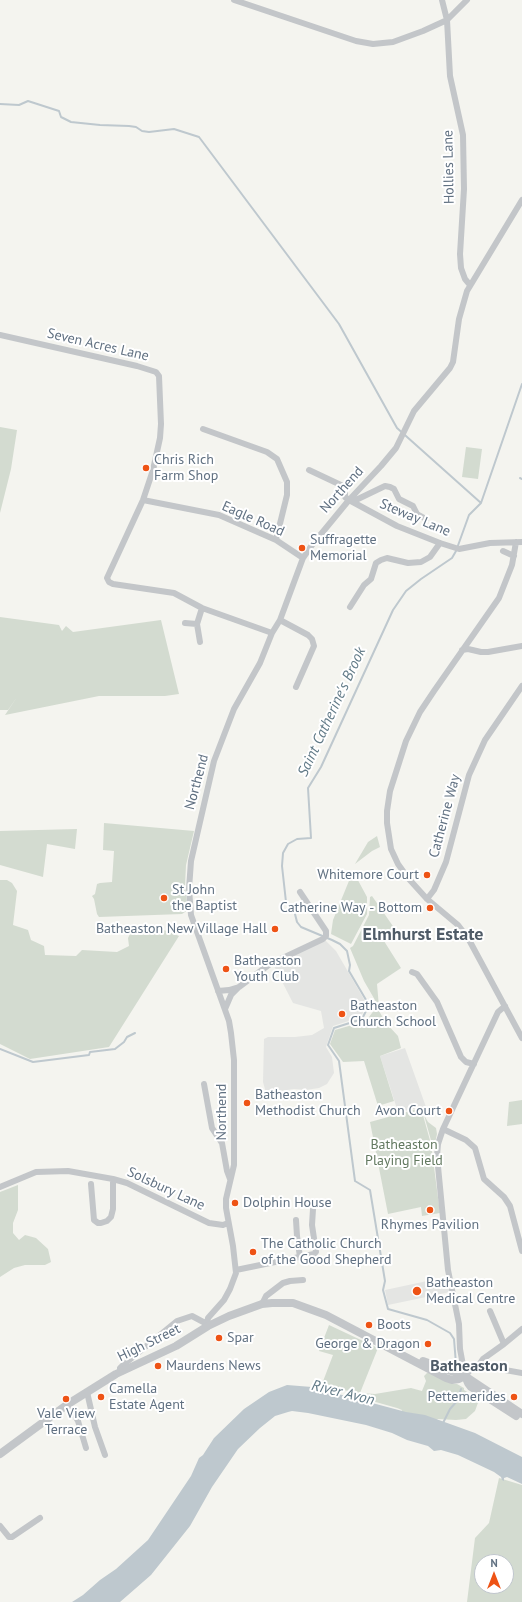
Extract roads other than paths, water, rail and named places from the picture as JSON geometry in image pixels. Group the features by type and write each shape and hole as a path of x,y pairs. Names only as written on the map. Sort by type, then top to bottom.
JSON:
{"street":[{"path":"234,0 365,44 393,42 423,32 447,20 467,0"},
{"name":"Hollies Lane","path":"442,0 447,20 450,76 463,135 464,189 460,254 461,268 465,279 470,285"},
{"name":"Northend","path":"236,1271 228,1223 226,1199 234,1165 234,1060 232,1033 191,915 189,889 189,868 214,761 232,713 260,663 272,633 280,620 303,558 349,500 396,448 414,411 450,368 453,362 459,319 470,285 522,200"},
{"name":"Seven Acres Lane","path":"0,335 137,366 156,372 158,376 161,404 160,438 153,470 143,500 106,578 113,584 174,594 202,608 272,633"},
{"path":"203,429 267,452 277,459 287,482 287,495 276,540"},
{"path":"309,470 343,486 345,488 345,497 349,500 358,499 385,486 390,486 394,489 399,499 413,506 417,514 426,519"},
{"name":"Eagle Road","path":"143,500 219,515 276,540 303,558"},
{"name":"Steway Lane","path":"349,500 397,526 459,549 483,544 519,542"},
{"path":"519,542 509,576 499,598 420,712 406,741 394,776 387,811 387,823 391,849 408,878 427,899 458,925 468,938 522,1038"},
{"path":"350,607 364,585 371,579 376,563 387,558 408,563 420,562 435,552 440,543"},
{"path":"503,551 514,556"},
{"path":"200,642 197,624 202,608"},
{"path":"280,620 308,635 312,639 314,646 296,687"},
{"path":"185,623 197,624"},
{"path":"462,650 468,649 488,652 522,646"},
{"name":"Catherine Way","path":"427,899 434,890 446,862 469,774 486,739 522,686"},
{"path":"225,1010 231,995 239,986 270,964 325,937 326,931 300,892"},
{"path":"412,972 417,974 437,1002 461,1057 466,1062 474,1064"},
{"path":"218,991 229,990 239,986"},
{"path":"505,1006 498,1012 443,1129 438,1144 437,1156 448,1270 458,1319 460,1349 465,1376 471,1387 522,1420"},
{"path":"204,1084 212,1128 222,1143 230,1179"},
{"path":"443,1129 466,1140 474,1148 484,1179 504,1197 510,1206 522,1251"},
{"name":"Solsbury Lane","path":"0,1187 36,1172 48,1170 68,1171 127,1183 209,1223 223,1225 228,1223"},
{"path":"91,1184 94,1220 101,1223 107,1221 111,1217 113,1209 112,1179"},
{"path":"122,1370 120,1368 122,1366 177,1321 192,1316 207,1325 208,1318 218,1308 230,1289 236,1271 314,1254 316,1252 312,1225 313,1209"},
{"path":"296,1220 300,1257"},
{"path":"262,1304 266,1296 283,1283 303,1280"},
{"name":"High Street","path":"0,1454 68,1404 122,1370 176,1346 207,1325 262,1304 282,1302 294,1303 326,1315 409,1357 449,1369 465,1376 522,1414"},
{"path":"490,1311 504,1344"},
{"path":"478,1366 483,1359 522,1329"},
{"path":"465,1376 472,1368 478,1366 487,1366 522,1373"},
{"path":"87,1392 95,1428 105,1455"},
{"path":"68,1404 78,1421 86,1448"},
{"path":"0,1526 9,1537 12,1537 40,1518"}],"waterway":[{"path":"0,104 19,105 28,101 59,111 61,117 71,122 129,126 149,132 174,129 199,137 339,324 397,428 481,503"},
{"name":"Saint Catherine's Brook","path":"456,1364 454,1339 450,1333 427,1320 388,1309 383,1290 385,1281 370,1190 355,1181 339,1061 328,1045 334,1028 362,1019 369,1005 349,971 350,965 347,951 340,944 301,927 297,922 295,914 286,902 282,866 283,853 288,844 297,839 311,838 308,788 321,767 393,610 406,591 452,558 469,515 481,503 522,384"},
{"path":"0,1049 33,1062 89,1055 90,1052 115,1049 124,1042 127,1037 135,1033"},
{"name":"Saint Catherine's Brook","path":"443,1423 450,1409 457,1401 461,1389"}],"place":[{"name":"Chris Rich Farm Shop","path":"146,468"},
{"name":"Suffragette Memorial","path":"302,548"},
{"name":"Whitemore Court","path":"427,875"},
{"name":"St John the Baptist","path":"164,898"},
{"name":"Catherine Way - Bottom","path":"430,908"},
{"name":"Batheaston New Village Hall","path":"275,929"},
{"name":"Batheaston Youth Club","path":"226,969"},
{"name":"Batheaston Church School","path":"342,1014"},
{"name":"Batheaston Methodist Church","path":"247,1103"},
{"name":"Avon Court","path":"449,1111"},
{"name":"Dolphin House","path":"235,1203"},
{"name":"Rhymes Pavilion","path":"430,1210"},
{"name":"The Catholic Church of the Good Shepherd","path":"253,1252"},
{"name":"Batheaston Medical Centre","path":"417,1291"},
{"name":"Boots","path":"369,1325"},
{"name":"Spar","path":"219,1338"},
{"name":"George & Dragon","path":"428,1344"},
{"name":"Maurdens News","path":"158,1366"},
{"name":"Camella Estate Agent","path":"101,1397"},
{"name":"Pettemerides","path":"514,1397"},
{"name":"Vale View Terrace","path":"66,1399"}],"district":[{"name":"Elmhurst Estate","path":"423,935"},
{"name":"Batheaston","path":"469,1366"}],"park label":[{"name":"Batheaston Playing Field","path":"404,1154"}],"water label":[{"name":"River Avon","path":"343,1393"}]}
